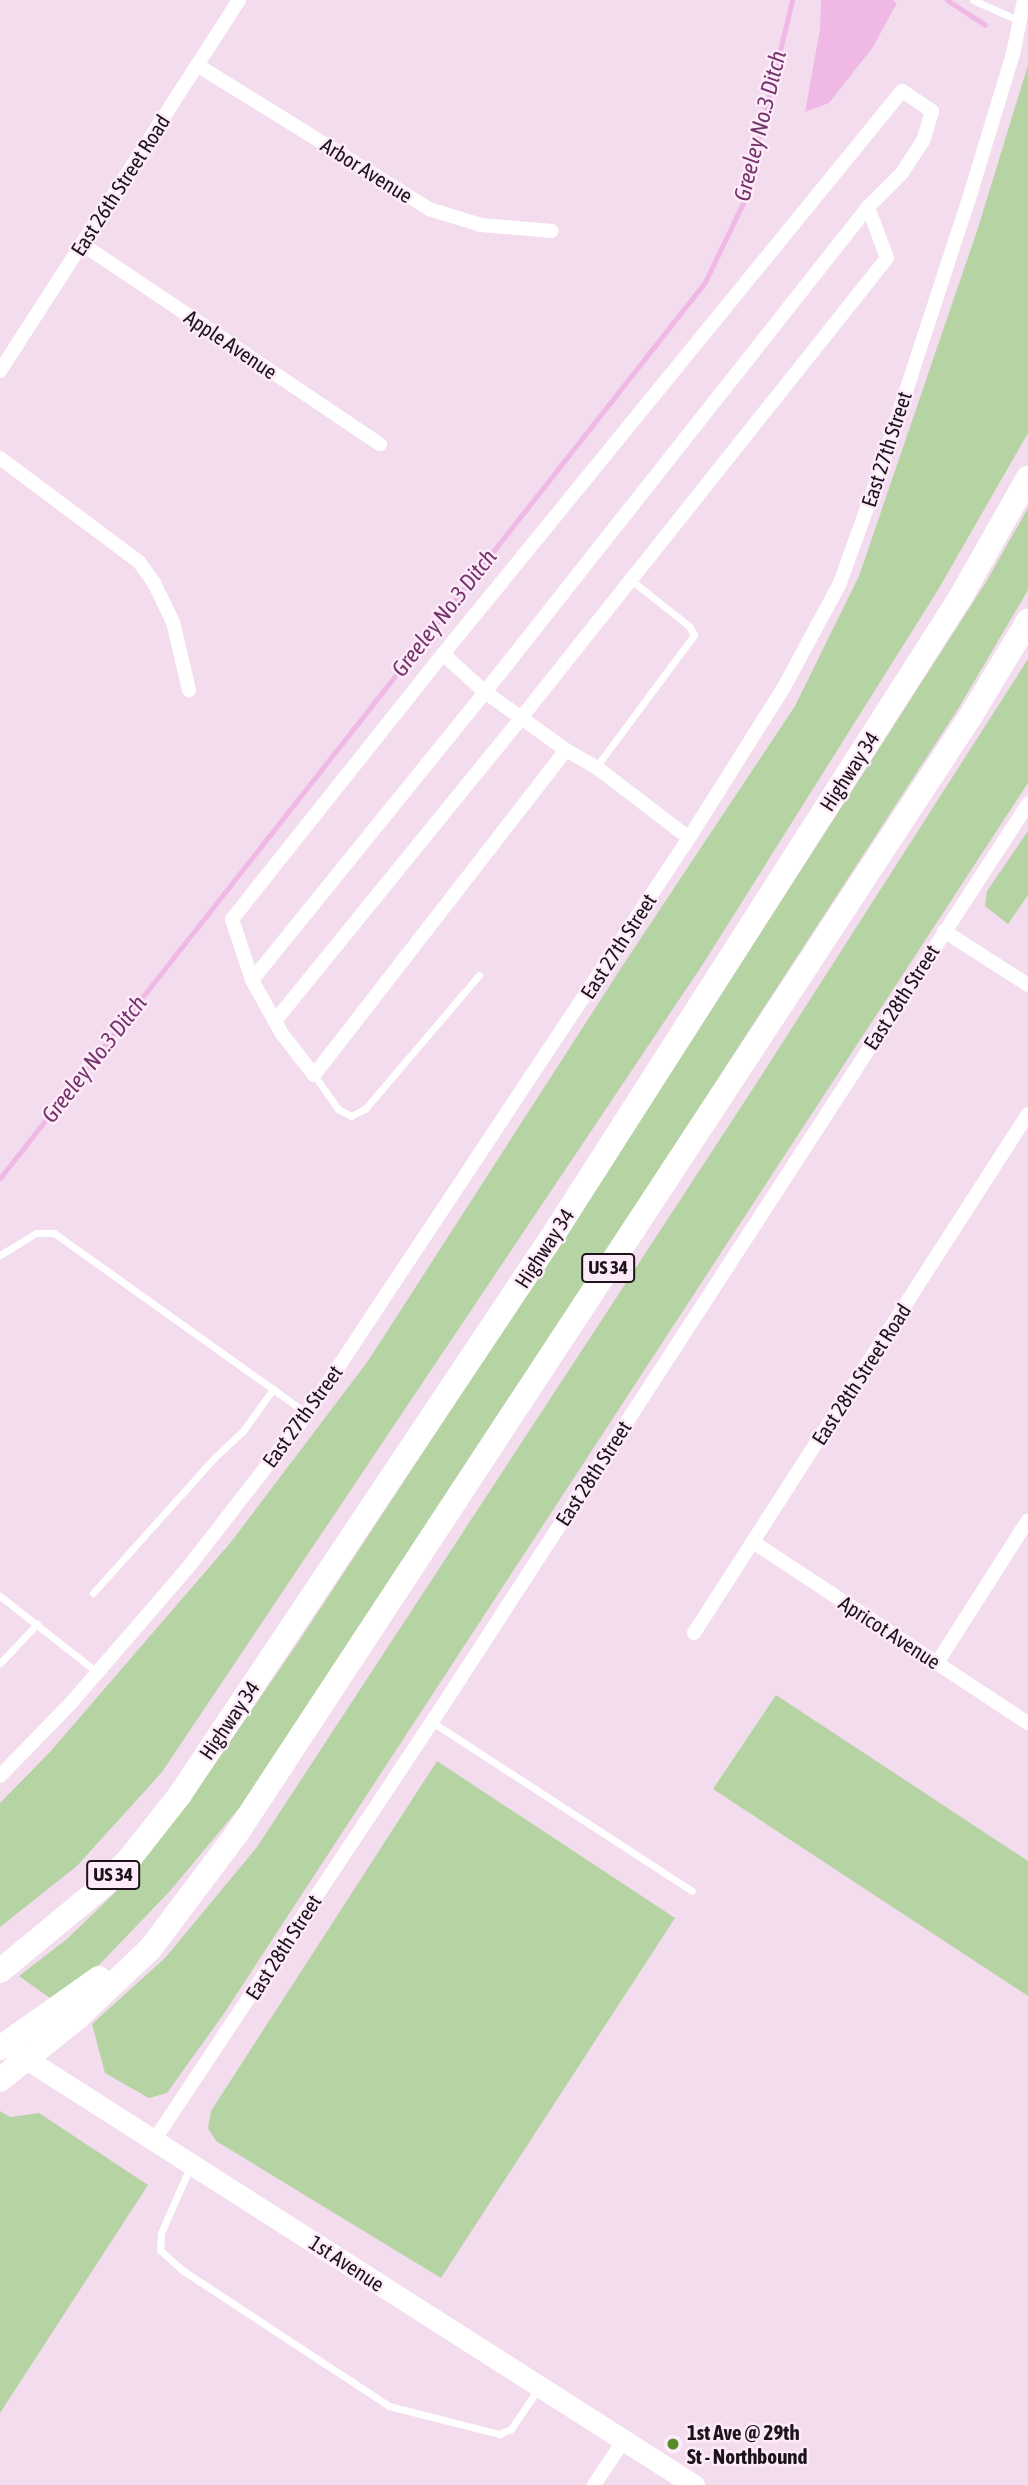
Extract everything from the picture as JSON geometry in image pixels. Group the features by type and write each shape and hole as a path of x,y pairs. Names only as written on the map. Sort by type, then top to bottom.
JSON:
{"highway":[{"name":"Highway 34","path":"1,1963 144,1826 201,1762 564,1218 960,598 1028,478"},
{"name":"US 34","path":"68,2013 179,1909 236,1835 972,714 1028,621"},
{"path":"0,2048 68,2013"},
{"path":"0,2080 68,2013"}],"main road":[{"name":"1st Avenue","path":"0,2042 694,2485"}],"street":[{"name":"East 26th Street Road","path":"0,371 239,0"},
{"name":"East 27th Street","path":"0,1776 97,1672 190,1565 307,1414 689,838 783,689 840,583 971,192 1021,22 1024,0"},
{"name":"Arbor Avenue","path":"197,65 429,209 481,225 552,231"},
{"path":"252,980 485,692 868,207 902,173 923,141 932,111 902,91 443,654 232,919 252,980 275,1021 314,1075 566,750"},
{"path":"275,1021 521,718 887,258 868,207"},
{"name":"Apple Avenue","path":"82,244 380,444"},
{"path":"0,458 139,562 154,583 173,622 189,690"},
{"path":"443,654 485,692 566,750 596,767 689,838"},
{"name":"East 28th Street","path":"155,2139 432,1722 1028,804"},
{"path":"944,931 1028,985"},
{"name":"East 28th Street Road","path":"694,1633 1028,1114"},
{"path":"937,1663 1028,1520"},
{"name":"Apricot Avenue","path":"753,1542 1028,1723"},
{"path":"594,2485 624,2440"}],"lane":[{"path":"973,0 1021,22"},
{"path":"596,767 694,635 684,621 631,580"},
{"path":"314,1075 338,1109 351,1116 365,1109 479,975"},
{"path":"0,1255 36,1233 54,1233 307,1414"},
{"path":"93,1593 214,1458 243,1432 273,1389"},
{"path":"0,1596 97,1672"},
{"path":"0,1663 37,1624"},
{"path":"432,1722 692,1891"},
{"path":"191,2163 161,2233 160,2250 183,2270 389,2406 499,2434 511,2429 539,2386"}],"green space":[{"path":"1028,65 1028,433 938,590 703,964 162,1772 77,1866 0,1927 0,1803 50,1752 231,1542 368,1361 623,965 795,706 859,576 978,228"},
{"path":"1028,508 1028,590 958,709 600,1260 240,1807 170,1891 99,1965 54,2001 19,1976 67,1939 127,1881 201,1784 297,1644 616,1158 986,582"},
{"path":"1028,659 1028,783 225,2012 167,2093 149,2098 105,2073 92,2024 165,1958 257,1847 756,1084"},
{"path":"1028,831 1028,895 1008,924 985,906 987,891"},
{"path":"776,1695 1028,1861 1028,1996 713,1789"},
{"path":"437,1761 675,1918 441,2278 216,2141 208,2128 211,2111"},
{"path":"0,2111 10,2117 39,2113 148,2185 0,2413"}],"shaded area":[{"path":"821,0 892,0 897,3 873,47 829,103 805,112 820,29"}],"waterway":[{"name":"Greeley No.3 Ditch","path":"0,1178 705,282 743,203 792,0"},
{"path":"947,0 985,25"}],"place":[{"name":"1st Ave @ 29th St - Northbound","path":"673,2444"}]}
